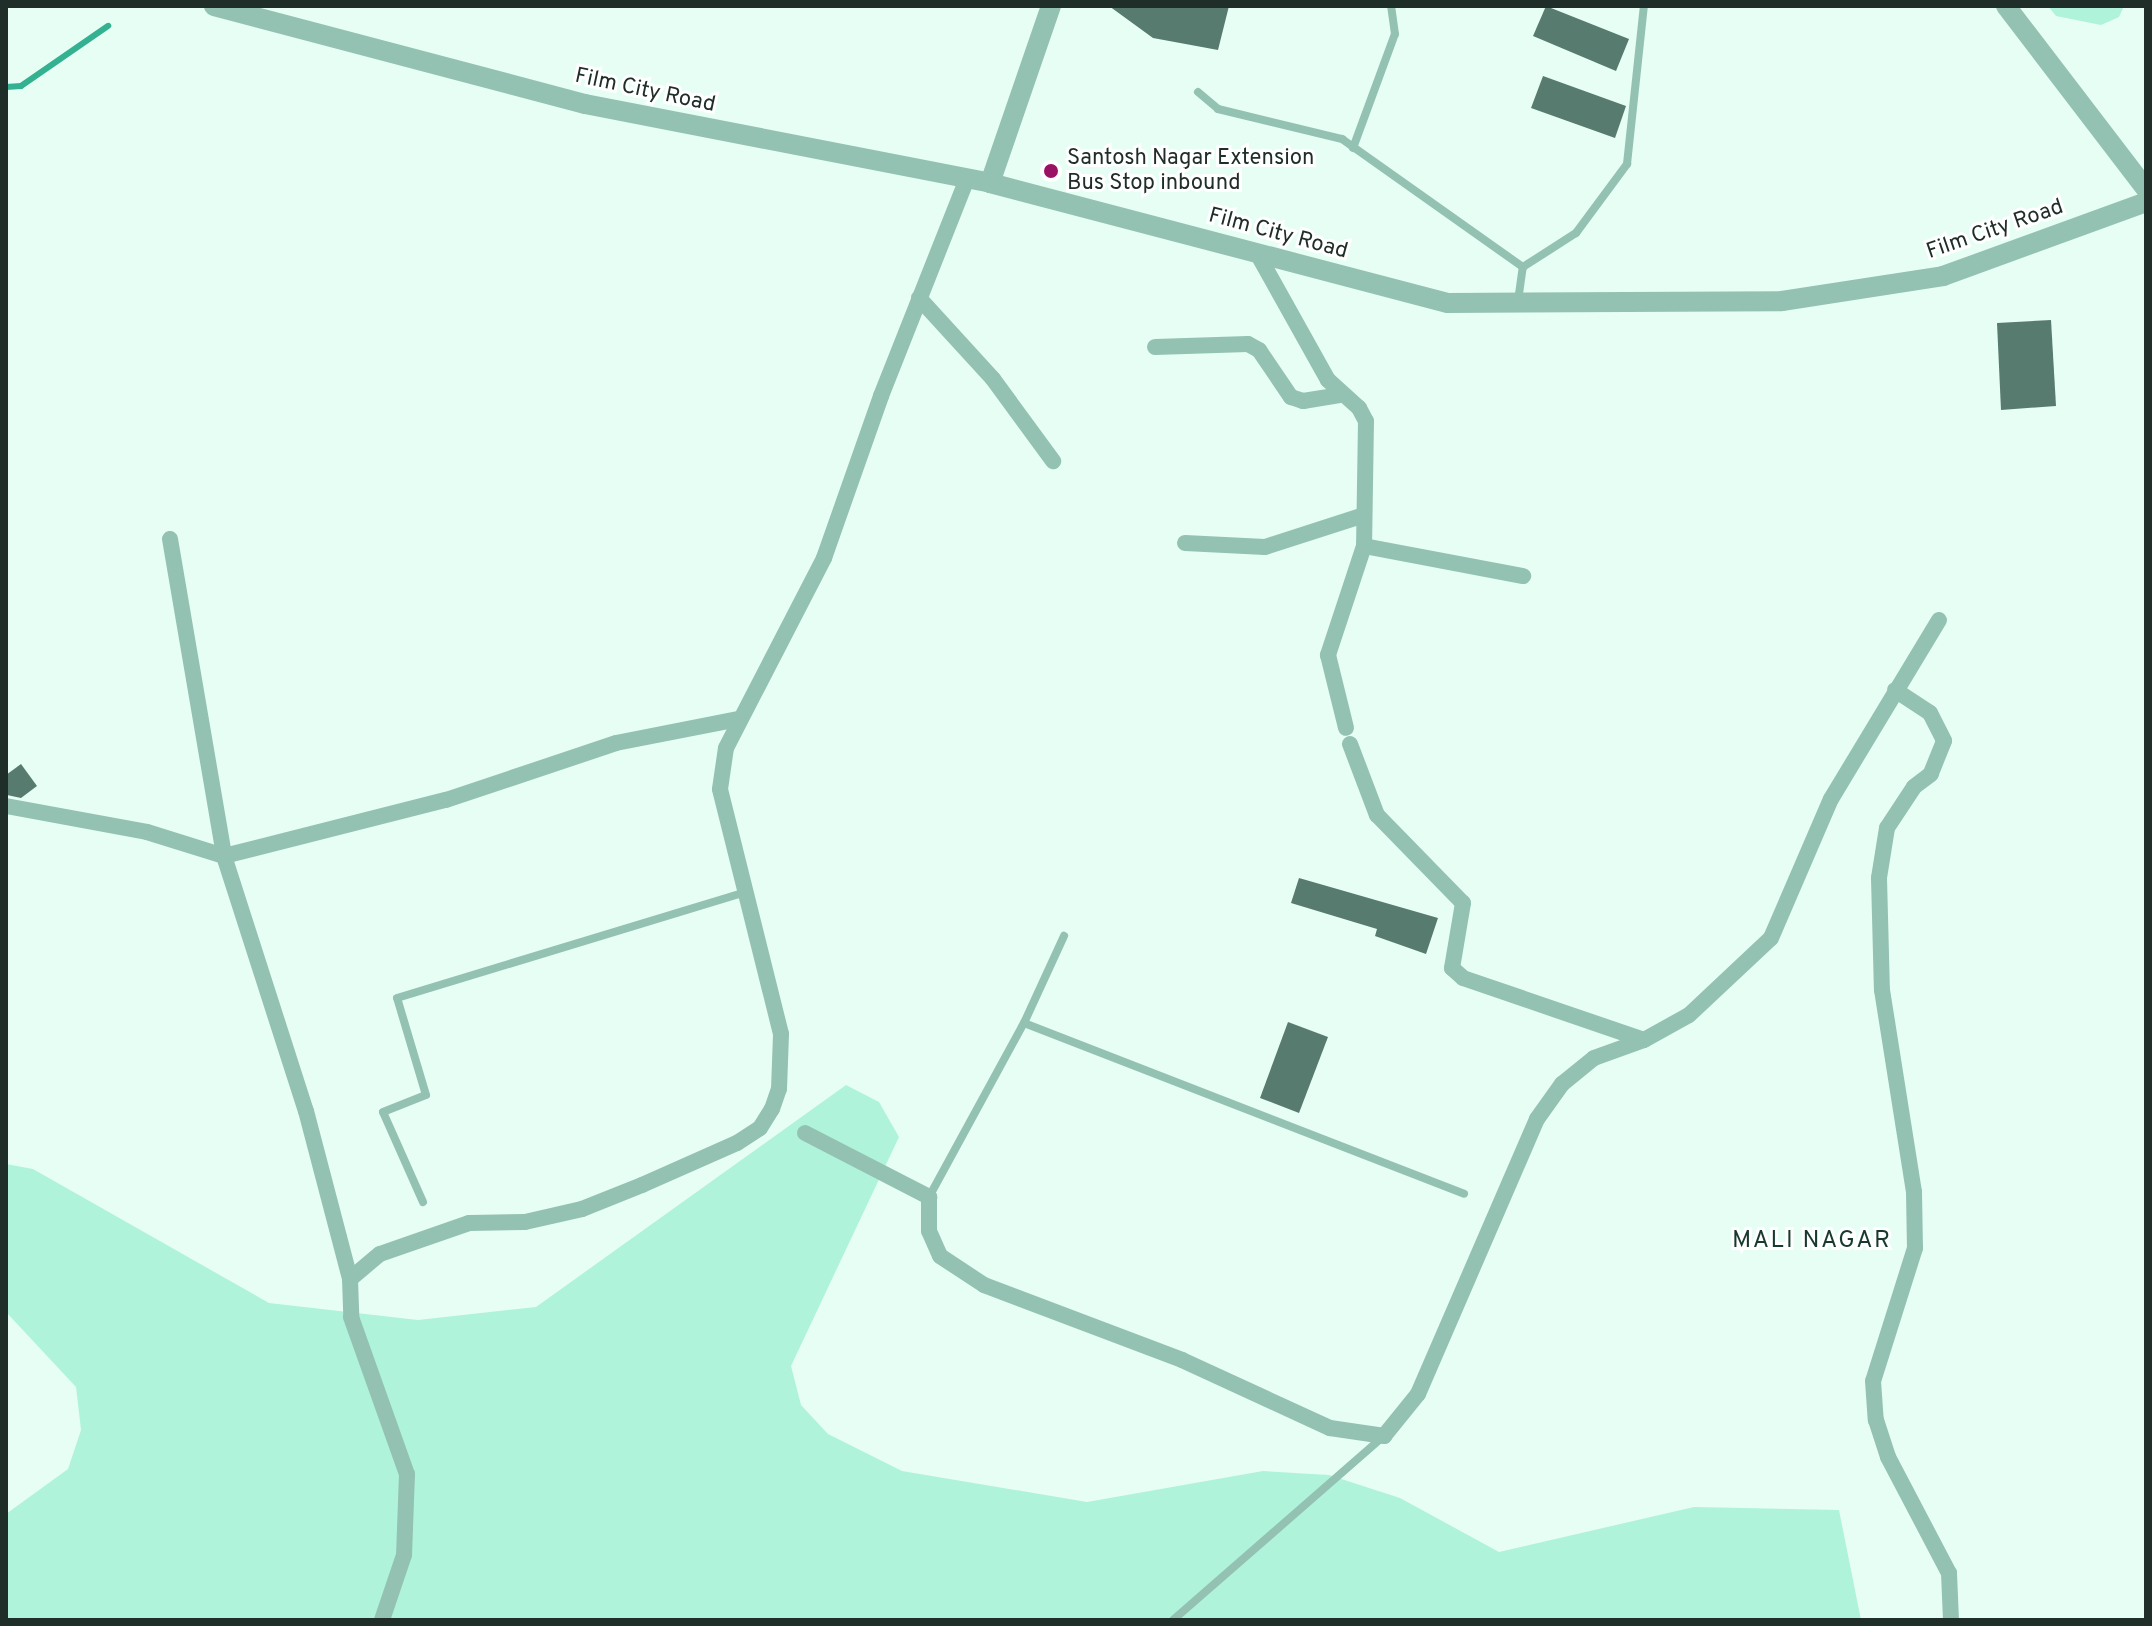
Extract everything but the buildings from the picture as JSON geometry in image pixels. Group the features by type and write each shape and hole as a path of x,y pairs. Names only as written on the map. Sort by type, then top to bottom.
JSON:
{"street":[{"name":"Film City Road","path":"214,6 585,104 990,183 1448,303 1782,301 1928,278 2146,202"},
{"path":"990,183 1051,6"},
{"path":"2006,6 2146,189"},
{"path":"350,1279 380,1254 469,1223 525,1222 582,1209 760,1128 779,1089 781,1034 743,893 720,789 726,748 738,719 798,615 824,558 919,298 967,179"},
{"path":"1257,253 1340,395 1359,408 1366,421 1364,546 1328,655 1348,736 1377,815 1463,903 1452,968 1463,978 1644,1040"},
{"path":"919,298 993,379 1053,461"},
{"path":"1155,347 1248,344 1259,350 1291,397 1303,401 1340,395"},
{"path":"1185,543 1265,547 1364,515"},
{"path":"170,539 224,856 306,1111 350,1279 351,1317 407,1474 404,1555 382,1620"},
{"path":"1364,546 1523,576"},
{"path":"805,1133 929,1197 929,1231 940,1256 984,1285 1182,1360 1330,1428 1384,1436 1418,1394 1537,1119 1562,1084 1594,1058 1644,1040 1698,1007 1771,938 1831,799 1939,620"},
{"path":"1895,690 1930,713 1944,741 1931,774 1914,787 1887,828 1879,878 1882,990 1914,1192 1915,1248 1873,1381 1876,1420 1888,1457 1949,1573 1951,1620"},
{"path":"6,806 147,832 224,856 446,800 616,743 738,719"}],"lane":[{"path":"1353,148 1395,34 1391,6"},
{"path":"1518,301 1523,267 1576,233 1627,164 1644,6"},
{"path":"1198,92 1218,109 1342,139 1523,267"},
{"path":"423,1202 383,1112 426,1095 397,998 743,893"},
{"path":"929,1197 1024,1023 1064,936"},
{"path":"1024,1023 1464,1194"},
{"path":"1173,1620 1384,1436"}],"green space":[{"path":"2048,6 2124,6 2119,17 2101,25 2056,16"},
{"path":"846,1085 879,1102 899,1137 791,1366 801,1405 828,1434 902,1471 1087,1502 1263,1471 1329,1475 1400,1498 1499,1552 1694,1507 1839,1510 1861,1620 6,1620 6,1514 68,1469 81,1430 76,1387 6,1312 6,1164 33,1169 269,1303 418,1320 536,1307"}],"waterway":[{"path":"6,87 21,86 108,26"}],"place":[{"name":"Santosh Nagar Extension Bus Stop inbound","path":"1051,171"}],"district":[{"name":"MALI NAGAR","path":"1812,1242"}]}
